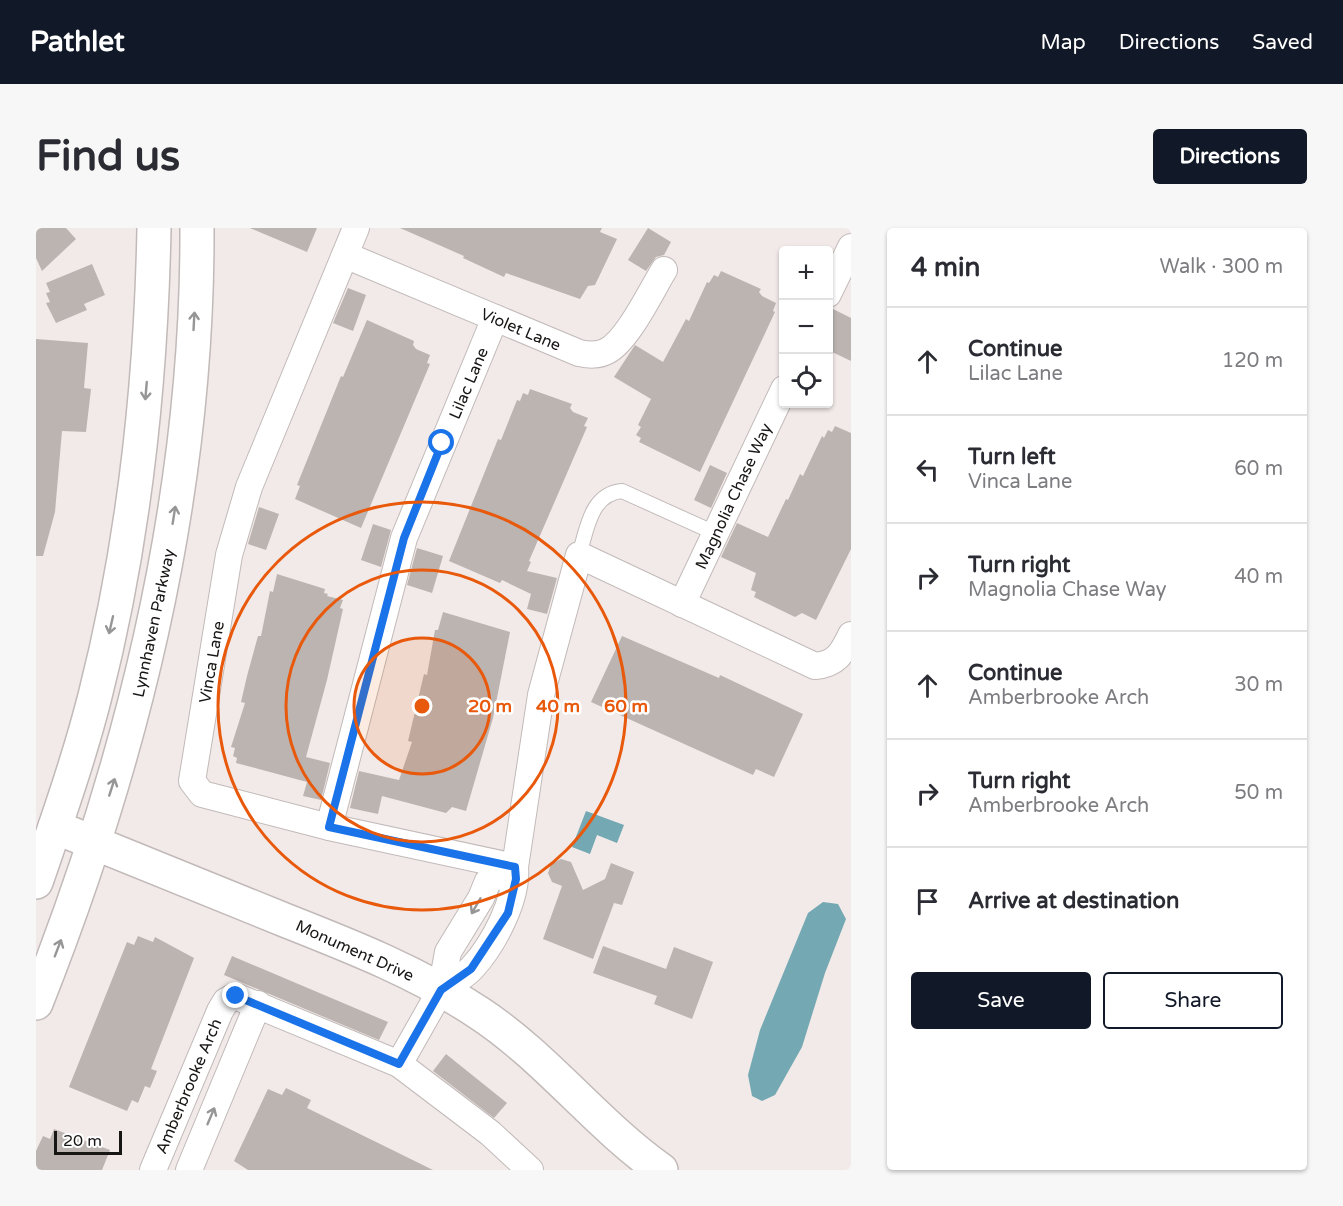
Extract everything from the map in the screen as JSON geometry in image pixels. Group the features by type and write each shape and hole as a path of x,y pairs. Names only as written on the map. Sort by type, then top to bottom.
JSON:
{"main road":[{"path":"36,882 45,823 96,694 129,532 146,392 154,228"},
{"name":"Lynnhaven Parkway","path":"36,1003 61,941 127,741 165,572 188,410 198,228"},
{"name":"Monument Drive","path":"45,823 377,957 441,990 480,1014 522,1046 662,1170"}],"street":[{"name":"Vinca Lane","path":"356,228 246,499 229,555 192,781 202,794 329,827 515,867"},
{"path":"833,284 851,247"},
{"name":"Violet Lane","path":"345,255 579,353 591,355 605,352 617,344 664,270"},
{"name":"Lilac Lane","path":"329,827 404,538 495,318"},
{"name":"Magnolia Chase Way","path":"681,604 779,397"},
{"path":"399,1064 441,990 471,969 508,913 516,879 515,867 541,694 579,555 815,666 829,664 839,657 851,635"},
{"name":"Amberbrooke Arch","path":"153,1170 223,1005 236,996 399,1064 490,1133 530,1170"},
{"name":"Amberbrooke Arch","path":"189,1170 258,1004"}],"lane":[{"path":"579,555 595,507 600,499 610,492 622,491 715,533"}],"water":[{"path":"586,811 624,825 617,843 597,835 590,854 572,847"},
{"path":"823,902 838,904 846,919 825,973 802,1047 775,1095 762,1101 752,1096 748,1075 760,1030 808,913"}],"building":[{"path":"36,228 66,228 76,239 42,271 36,258"},
{"path":"250,228 317,228 307,252"},
{"path":"400,228 602,228 600,232 617,239 595,285 588,286 580,299 506,273 504,277 463,258 464,256"},
{"path":"648,228 671,242 664,255 656,257 646,271 628,260"},
{"path":"92,264 105,295 84,304 87,310 56,323 46,303 50,302 46,293 50,292 46,283"},
{"path":"721,271 761,289 759,292 762,296 776,303 773,311 775,312 700,472 639,442 641,438 636,435 641,427 638,425 651,399 614,377 635,345 663,362 686,319 689,321 707,282 709,283 714,275 718,277"},
{"path":"348,288 366,295 353,331 333,323"},
{"path":"833,309 851,318 851,361 833,352"},
{"path":"367,320 414,341 413,345 416,349 430,355 427,363 430,364 361,528 295,499 300,486 297,485 341,376 343,377"},
{"path":"36,339 88,343 84,388 91,389 86,432 62,431 55,512 43,556 36,556"},
{"path":"530,389 572,404 570,408 573,412 588,418 584,426 587,427 529,561 531,562 527,571 557,578 547,614 527,609 531,594 502,580 500,583 449,561 498,439 501,440 517,400 520,401 523,393 528,395"},
{"path":"835,426 851,433 851,549 816,620 802,613 795,617 754,597 756,592 751,590 756,573 721,557 737,523 768,537 800,474 803,476 822,436 824,438 828,430 832,432"},
{"path":"710,465 727,473 711,508 694,500"},
{"path":"259,507 279,514 266,550 248,544"},
{"path":"373,524 391,530 381,567 361,560"},
{"path":"417,548 443,556 432,593 407,585"},
{"path":"277,574 325,589 324,593 328,594 327,596 343,600 327,680 306,757 330,763 321,800 303,796 307,782 236,763 237,758 233,756 235,748 231,747 245,703 241,702 247,676 258,636 261,636 270,591 273,592"},
{"path":"443,612 510,632 493,718 466,811 452,807 446,813 382,796 378,814 350,808 359,771 399,780 412,742 408,741 424,674 427,675 435,630 438,630"},
{"path":"622,636 719,678 720,675 803,714 774,777 756,769 753,775 591,702"},
{"path":"561,859 571,862 583,890 605,879 611,863 634,872 622,905 614,903 593,959 543,939 562,886 552,882 548,873 551,864"},
{"path":"138,936 153,942 155,937 194,958 151,1069 157,1071 150,1088 145,1086 138,1103 132,1100 127,1111 69,1087 127,942 134,945"},
{"path":"603,946 666,969 674,947 713,962 692,1019 654,1004 657,996 593,973"},
{"path":"232,956 388,1022 379,1040 224,975"},
{"path":"446,1054 507,1103 494,1118 433,1071"},
{"path":"286,1088 311,1100 307,1108 433,1170 248,1170 234,1161 268,1089 282,1095"},
{"path":"54,1129 110,1150 102,1170 36,1170 36,1151 43,1136 50,1139"}],"route":[{"path":"236,996 378,1053 399,1064 441,990 471,969 508,913 516,879 515,867 329,827 404,538 442,443"}]}
